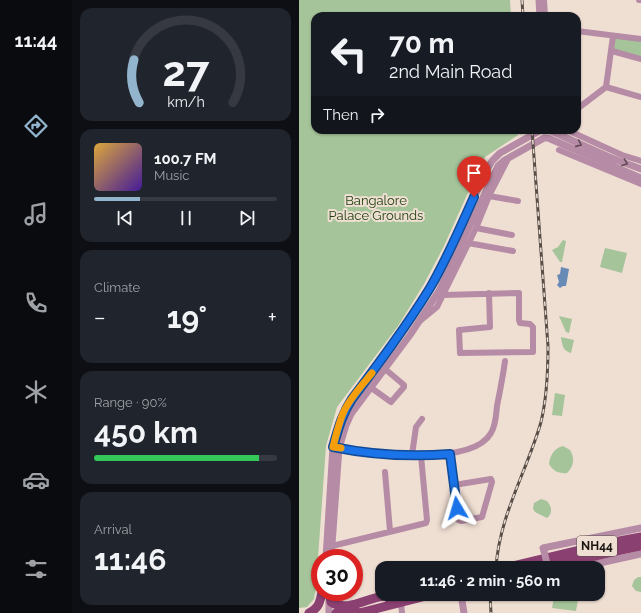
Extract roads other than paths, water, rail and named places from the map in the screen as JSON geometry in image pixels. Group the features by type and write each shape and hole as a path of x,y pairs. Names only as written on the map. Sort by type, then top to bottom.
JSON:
{"main road":[{"name":"NH44","path":"559,561 641,537"},
{"name":"NH44","path":"563,561 641,546"},
{"path":"328,612 384,596 390,604"},
{"path":"309,613 316,609 320,601"},
{"path":"331,601 336,605 351,605"},
{"path":"359,613 403,601"},
{"path":"313,613 390,604"}],"street":[{"path":"536,0 537,12"},
{"path":"539,0 540,12"},
{"path":"544,0 545,12"},
{"path":"581,32 641,39"},
{"path":"581,106 606,87 613,36"},
{"path":"612,51 641,59"},
{"path":"606,87 641,97"},
{"path":"327,549 339,423 345,410 404,330 431,287 451,249 486,171 492,161 500,153 535,134"},
{"path":"544,134 546,138 641,178"},
{"path":"332,549 336,448 351,414 411,335 439,291 498,166 517,153 546,138 548,134"},
{"path":"558,134 609,157 641,169"},
{"path":"576,134 622,155 641,161"},
{"path":"516,144 517,153"},
{"path":"559,150 641,184"},
{"path":"419,322 437,307 507,161"},
{"path":"489,196 518,201"},
{"path":"476,228 512,235"},
{"path":"468,243 513,251"},
{"path":"443,294 489,293 519,293 519,322 531,324 533,327 533,352 460,353 459,330 490,327 489,293"},
{"path":"404,330 411,335"},
{"path":"336,448 421,456 450,454 477,446 484,442 494,428 505,361"},
{"path":"370,387 391,402 404,387 404,385 385,369"},
{"path":"412,456 416,427 422,419"},
{"path":"450,454 458,520 461,521 482,517 492,480 489,479 454,485"},
{"path":"332,546 427,522 421,456"},
{"path":"385,472 390,532"},
{"path":"551,561 543,548 641,528"},
{"path":"605,562 641,554"},
{"path":"325,601 328,612"},
{"path":"328,612 329,601"},
{"path":"462,601 464,613"},
{"path":"390,604 402,613"}],"water":[{"path":"561,267 569,269 566,286 560,288 557,285 559,282 557,275 560,274"}],"railway":[{"path":"522,0 523,12"},
{"path":"497,561 502,530 541,422 547,384 548,346 532,134"},
{"path":"490,601 491,613"}],"park label":[{"name":"Bangalore Palace Grounds","path":"376,208"}]}
